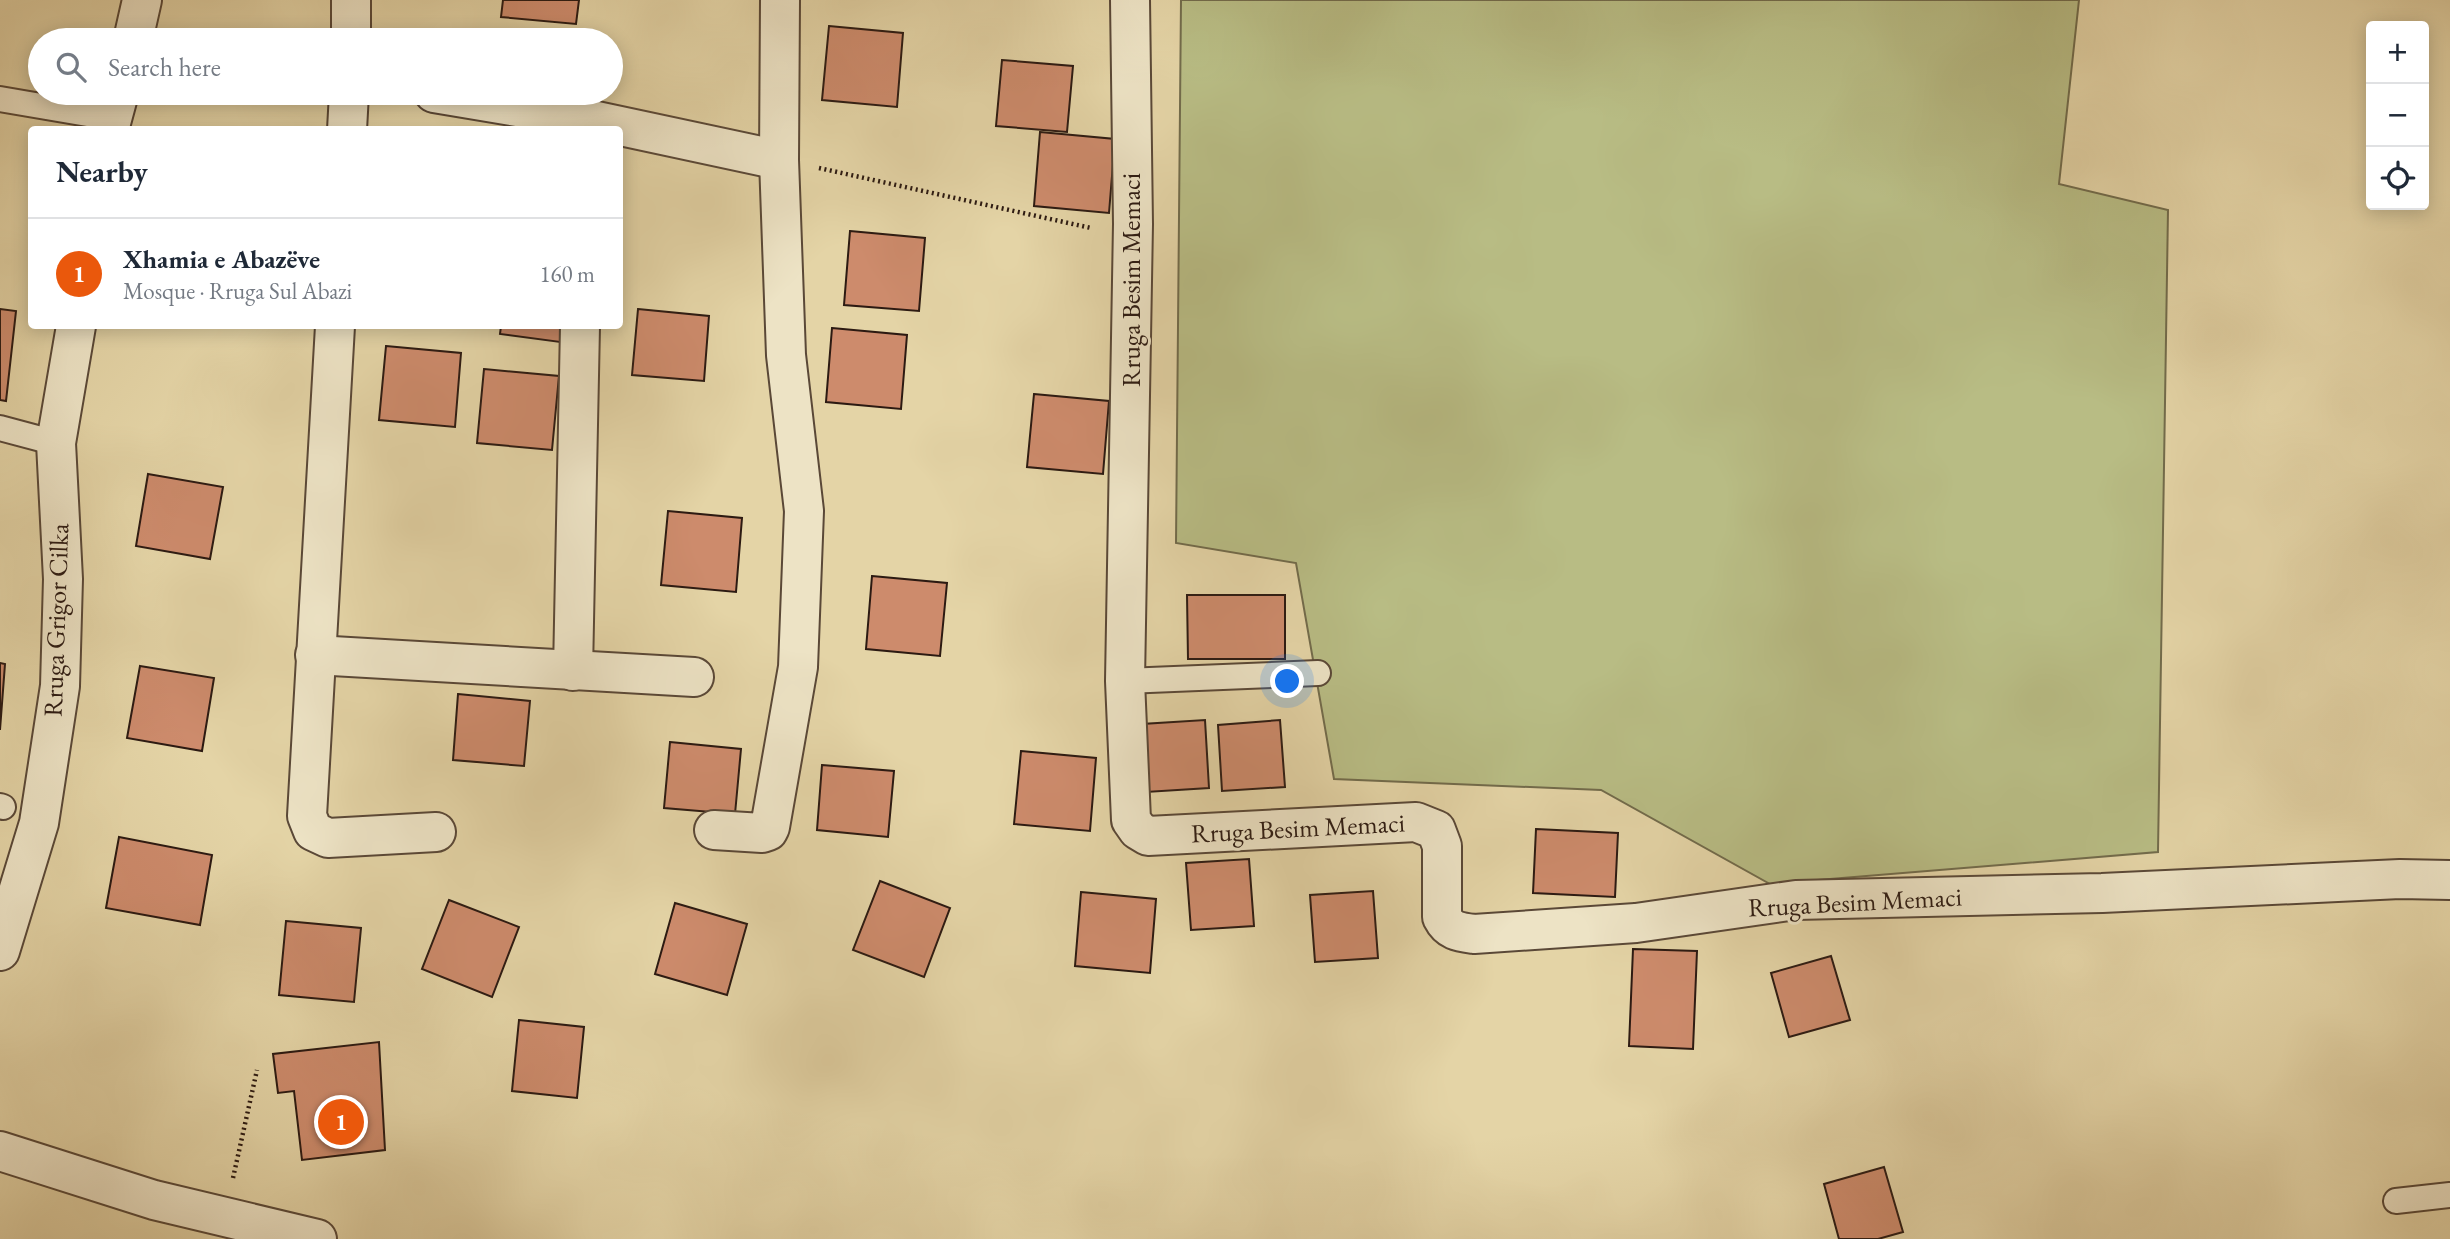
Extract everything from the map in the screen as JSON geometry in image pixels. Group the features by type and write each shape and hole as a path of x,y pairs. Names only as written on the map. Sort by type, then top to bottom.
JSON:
{"street":[{"path":"136,28 142,0"},
{"path":"351,0 351,28"},
{"path":"714,830 762,833 768,831 797,667 804,511 786,355 779,160 780,0"},
{"name":"Rruga Besim Memaci","path":"1130,0 1133,237 1125,681 1131,820 1138,831 1148,836 1416,822 1430,825 1436,830 1442,846 1442,917 1446,925 1456,932 1474,934 1636,923 1796,900 2102,893 2400,879 2450,880"},
{"path":"347,126 348,105"},
{"path":"492,105 583,124"},
{"path":"623,131 779,160"},
{"name":"Rruga Grigor Cilka","path":"0,951 39,823 60,686 62,579 56,443 75,329"},
{"path":"335,329 307,816 313,831 328,838 436,832"},
{"path":"573,671 580,329"},
{"path":"315,655 694,677"},
{"path":"0,1151 154,1200 317,1239"}],"lane":[{"path":"0,99 28,102"},
{"path":"48,105 113,113"},
{"path":"0,428 56,443"},
{"path":"1125,681 1318,673"},
{"path":"2396,1201 2450,1195"}],"path":[{"path":"779,160 1133,237"},
{"path":"231,1185 257,1070"}],"green space":[{"path":"1181,0 2079,0 2059,184 2168,210 2158,852 1770,884 1601,790 1334,779 1296,563 1176,543"}],"building":[{"path":"503,0 579,0 576,24 501,17"},
{"path":"829,26 903,33 897,107 822,100"},
{"path":"1002,60 1073,66 1067,132 996,126"},
{"path":"1040,132 1115,139 1109,213 1034,206"},
{"path":"850,231 925,238 919,311 844,305"},
{"path":"0,309 16,311 6,401 0,400"},
{"path":"638,309 709,316 704,381 632,375"},
{"path":"832,328 907,335 901,409 826,402"},
{"path":"501,329 562,329 560,342 500,334"},
{"path":"386,346 461,353 455,427 379,420"},
{"path":"484,369 559,376 552,450 477,443"},
{"path":"1034,394 1109,401 1103,474 1027,467"},
{"path":"148,474 223,487 210,559 136,546"},
{"path":"668,511 742,518 736,592 661,585"},
{"path":"872,576 947,583 940,656 866,649"},
{"path":"1187,595 1285,595 1285,659 1188,659"},
{"path":"0,663 5,664 0,730"},
{"path":"140,666 214,678 202,751 127,738"},
{"path":"458,694 530,701 524,766 453,760"},
{"path":"1205,720 1209,788 1146,792 1142,724"},
{"path":"1280,720 1285,787 1222,791 1218,725"},
{"path":"670,742 741,749 735,814 664,808"},
{"path":"1021,751 1096,758 1090,831 1014,824"},
{"path":"822,765 894,771 888,837 817,830"},
{"path":"1536,829 1618,833 1615,897 1533,893"},
{"path":"119,837 212,855 200,925 106,908"},
{"path":"1249,859 1254,926 1191,930 1186,863"},
{"path":"880,881 950,908 924,977 853,950"},
{"path":"1373,891 1378,958 1315,962 1310,895"},
{"path":"1081,892 1156,899 1150,973 1075,966"},
{"path":"449,900 519,927 492,997 422,969"},
{"path":"675,903 747,924 727,995 655,974"},
{"path":"286,921 361,928 354,1002 279,995"},
{"path":"1633,949 1697,951 1693,1049 1629,1046"},
{"path":"1831,956 1850,1020 1789,1037 1771,973"},
{"path":"519,1020 584,1027 577,1098 512,1091"},
{"path":"379,1042 385,1150 302,1160 294,1091 278,1093 273,1054"},
{"path":"1884,1167 1903,1232 1878,1239 1839,1239 1824,1184"}],"place":[{"name":"Xhamia e Abazëve","path":"341,1122"}]}
